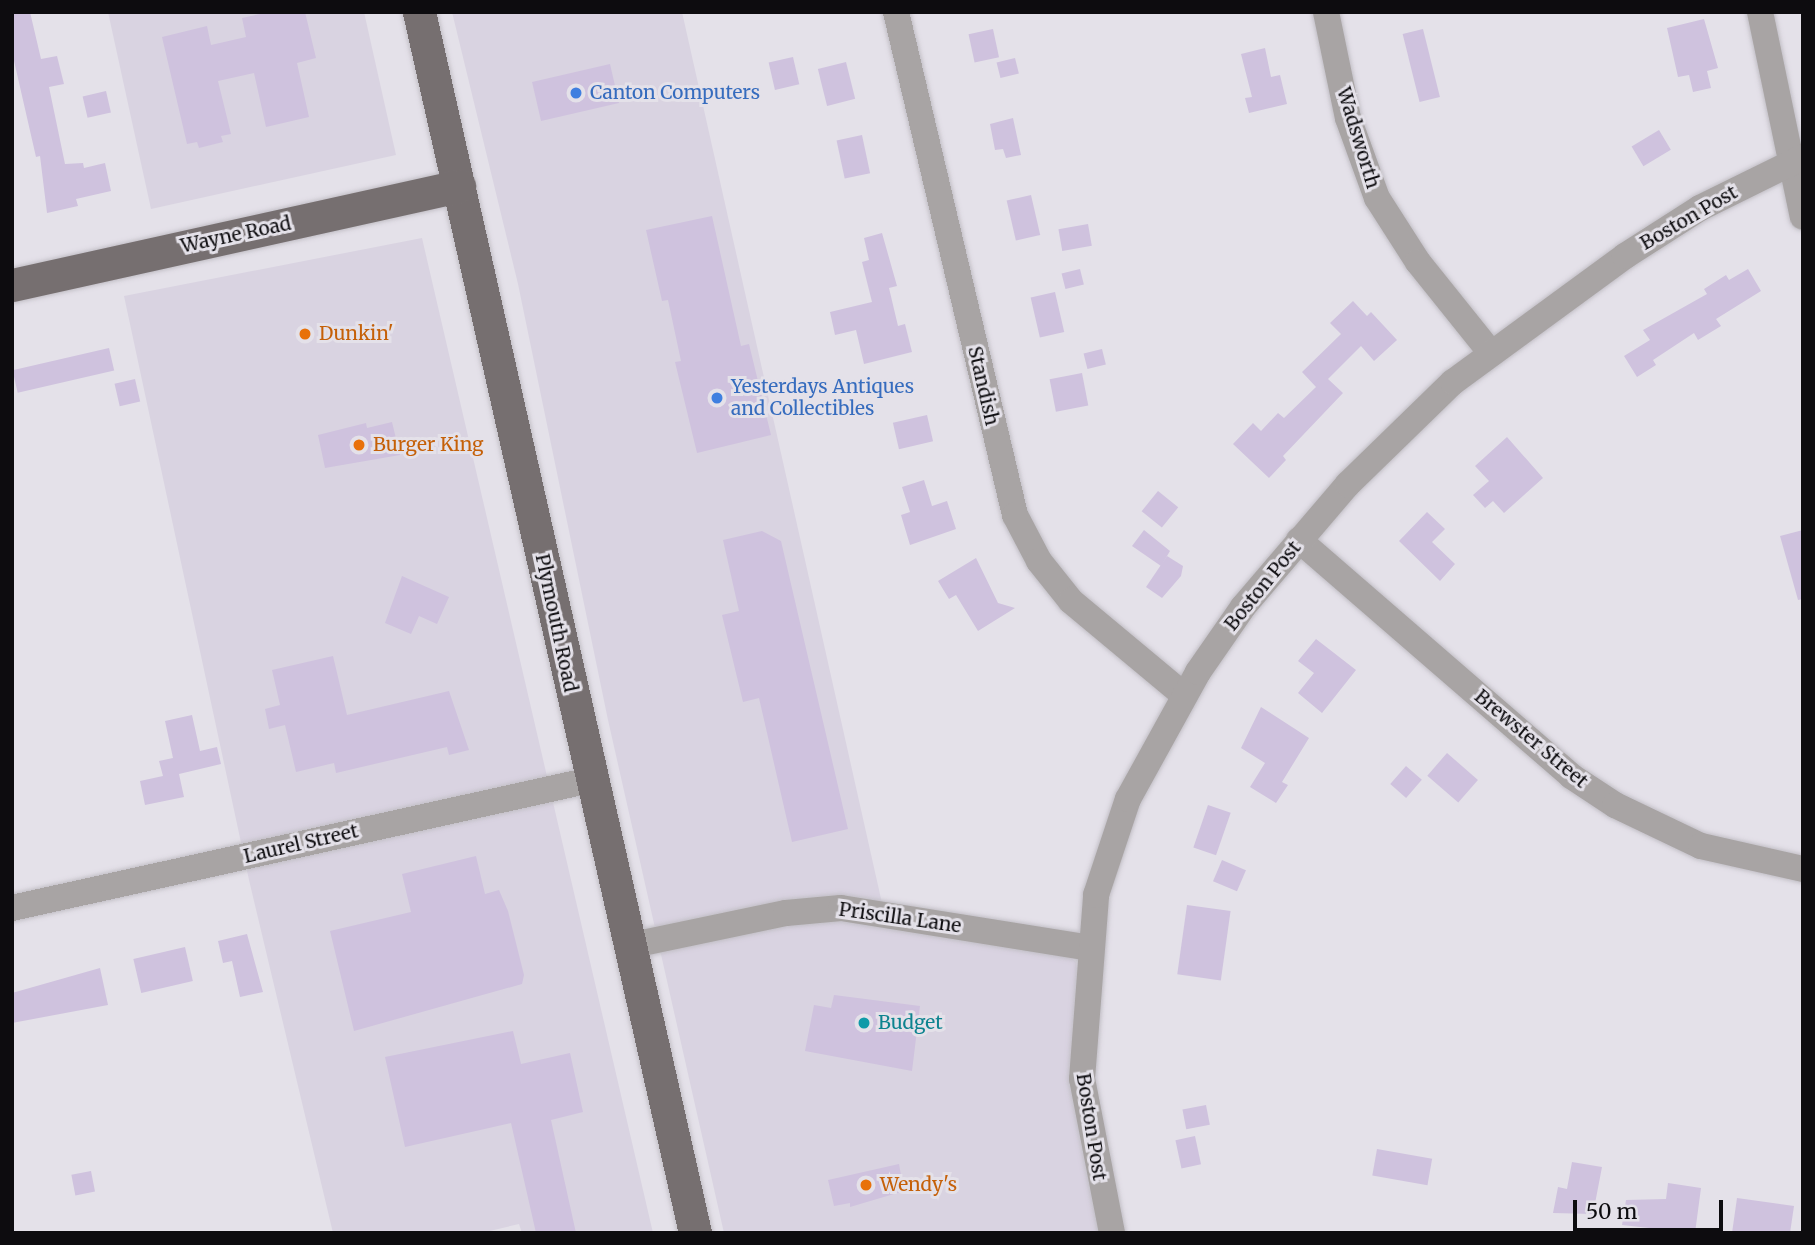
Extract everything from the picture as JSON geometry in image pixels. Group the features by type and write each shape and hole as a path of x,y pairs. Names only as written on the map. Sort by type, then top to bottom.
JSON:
{"main road":[{"name":"Plymouth Road","path":"419,12 695,1233"},
{"name":"Wayne Road","path":"14,279 459,186"}],"street":[{"name":"Standish","path":"896,12 1015,515 1040,561 1071,601 1184,695"},
{"name":"Wadsworth","path":"1326,12 1348,118 1377,198 1418,262 1491,353"},
{"path":"1760,12 1797,160 1803,217"},
{"name":"Boston Post","path":"1112,1233 1082,1079 1090,948 1100,873 1128,799 1184,695 1243,607 1299,540 1415,417 1491,353 1625,256 1700,208 1797,160"},
{"name":"Brewster Street","path":"1299,540 1571,776 1615,805 1701,846 1803,869"},
{"name":"Laurel Street","path":"12,908 591,780"},
{"name":"Priscilla Lane","path":"628,946 786,913 841,908 1090,948"}],"shaded area":[{"path":"108,12 364,12 396,155 151,209"},
{"path":"452,12 682,12 886,921 1068,955 1076,962 1103,1233 724,1233 608,720 518,284"},
{"path":"422,238 653,1233 522,1233 519,1224 481,1233 333,1233 249,880 124,296"}],"building":[{"path":"12,12 30,12 41,59 57,56 64,84 49,87 65,164 83,163 84,168 105,163 111,191 76,199 78,206 47,213 40,156 36,157 12,52"},
{"path":"269,12 305,12 316,58 297,63 309,117 266,127 254,73 218,81 231,134 221,136 223,142 199,148 197,142 187,144 162,37 207,26 211,45 246,37 242,18"},
{"path":"1704,19 1718,68 1707,71 1711,88 1693,92 1689,75 1678,77 1667,28"},
{"path":"993,29 999,57 975,63 969,34"},
{"path":"1423,29 1440,97 1420,102 1403,34"},
{"path":"1265,48 1271,77 1280,75 1287,104 1249,113 1245,98 1252,97 1241,54"},
{"path":"793,57 799,84 775,90 769,63"},
{"path":"1015,58 1019,74 1000,78 997,63"},
{"path":"846,62 855,99 827,106 818,69"},
{"name":"Canton Computers","path":"610,64 619,103 541,121 532,82"},
{"path":"106,91 111,112 88,118 83,96"},
{"path":"1013,118 1021,155 1006,158 1003,149 995,150 990,124"},
{"path":"1659,130 1671,150 1643,166 1632,146"},
{"path":"862,135 870,173 845,179 837,140"},
{"path":"1031,195 1040,235 1016,241 1007,201"},
{"path":"712,216 741,346 749,344 771,435 697,453 675,362 681,361 668,300 662,301 646,230"},
{"path":"1088,224 1092,246 1062,251 1058,229"},
{"path":"882,233 897,286 889,288 898,326 905,324 912,352 864,364 856,330 835,335 830,312 872,302 862,262 869,260 864,238"},
{"path":"1080,269 1084,285 1065,289 1062,274"},
{"path":"1748,269 1761,291 1716,319 1721,326 1698,340 1694,333 1653,360 1656,365 1637,377 1624,356 1650,340 1643,330 1707,294 1704,289 1726,275 1729,280"},
{"path":"1055,292 1064,332 1040,338 1031,298"},
{"path":"1353,301 1367,316 1371,312 1397,340 1374,361 1361,346 1328,379 1343,393 1283,456 1286,460 1269,478 1233,444 1253,423 1261,431 1278,413 1284,418 1316,387 1302,372 1341,334 1330,323"},
{"path":"109,348 114,370 18,393 13,370"},
{"path":"1102,349 1106,365 1087,369 1084,354"},
{"path":"1082,373 1088,405 1056,412 1050,379"},
{"path":"135,379 140,401 120,406 115,384"},
{"path":"927,415 933,441 899,449 893,423"},
{"name":"Burger King","path":"392,422 400,455 325,468 318,435 366,423 367,428"},
{"path":"1507,437 1543,478 1504,513 1493,501 1485,508 1473,495 1489,481 1475,466"},
{"path":"924,480 932,506 947,501 956,529 910,545 901,515 910,512 902,487"},
{"path":"1158,491 1178,507 1162,528 1142,511"},
{"path":"1427,512 1445,529 1432,542 1455,564 1440,581 1399,541"},
{"path":"1144,530 1170,551 1161,566 1132,546"},
{"path":"1803,530 1803,599 1798,600 1780,536"},
{"path":"762,531 781,541 848,829 792,842 759,698 743,702 722,615 739,611 723,540"},
{"path":"1167,556 1183,566 1181,576 1162,598 1146,587"},
{"path":"976,558 998,603 1015,608 978,631 956,595 949,599 938,581"},
{"path":"402,576 449,597 437,624 419,616 411,634 385,623"},
{"path":"1316,639 1356,670 1322,713 1298,693 1314,673 1298,661"},
{"path":"333,656 347,715 449,691 469,750 449,755 447,747 336,773 334,763 296,772 285,725 269,729 265,709 280,705 272,670"},
{"path":"1261,707 1309,738 1282,782 1288,785 1276,803 1250,787 1265,763 1241,748"},
{"path":"192,715 200,751 217,747 221,764 179,774 184,797 145,805 140,781 163,776 159,761 173,758 165,721"},
{"path":"1447,753 1478,780 1458,803 1427,776"},
{"path":"1406,766 1422,780 1406,798 1390,784"},
{"path":"1208,805 1231,813 1216,855 1193,848"},
{"path":"476,856 485,894 499,890 508,911 524,975 522,984 354,1031 330,931 411,912 402,874"},
{"path":"1222,860 1246,870 1237,891 1213,881"},
{"path":"1187,905 1231,911 1221,980 1177,974"},
{"path":"247,934 263,992 240,997 232,961 223,963 218,941"},
{"path":"185,947 193,981 141,993 133,959"},
{"path":"100,968 108,1005 12,1023 12,993"},
{"name":"Budget","path":"834,995 920,1006 912,1071 805,1051 814,1005 831,1008"},
{"path":"513,1031 521,1064 570,1053 583,1112 551,1120 576,1233 536,1233 511,1123 405,1147 385,1057"},
{"path":"1206,1105 1210,1125 1186,1129 1182,1110"},
{"path":"1195,1136 1201,1164 1181,1169 1175,1140"},
{"path":"1377,1149 1432,1159 1427,1185 1372,1176"},
{"path":"1572,1162 1602,1167 1593,1214 1553,1213 1558,1187 1567,1189"},
{"name":"Wendy's","path":"899,1164 904,1191 850,1207 850,1203 834,1206 828,1180"},
{"path":"91,1171 95,1192 75,1195 71,1175"},
{"path":"1668,1183 1701,1188 1695,1233 1622,1225 1626,1200 1666,1199"},
{"path":"1737,1198 1794,1206 1790,1233 1732,1233"}],"place":[{"name":"Canton Computers","path":"576,93"},
{"name":"Dunkin'","path":"305,334"},
{"name":"Yesterdays Antiques and Collectibles","path":"717,398"},
{"name":"Burger King","path":"359,445"},
{"name":"Budget","path":"864,1023"},
{"name":"Wendy's","path":"866,1185"}]}
